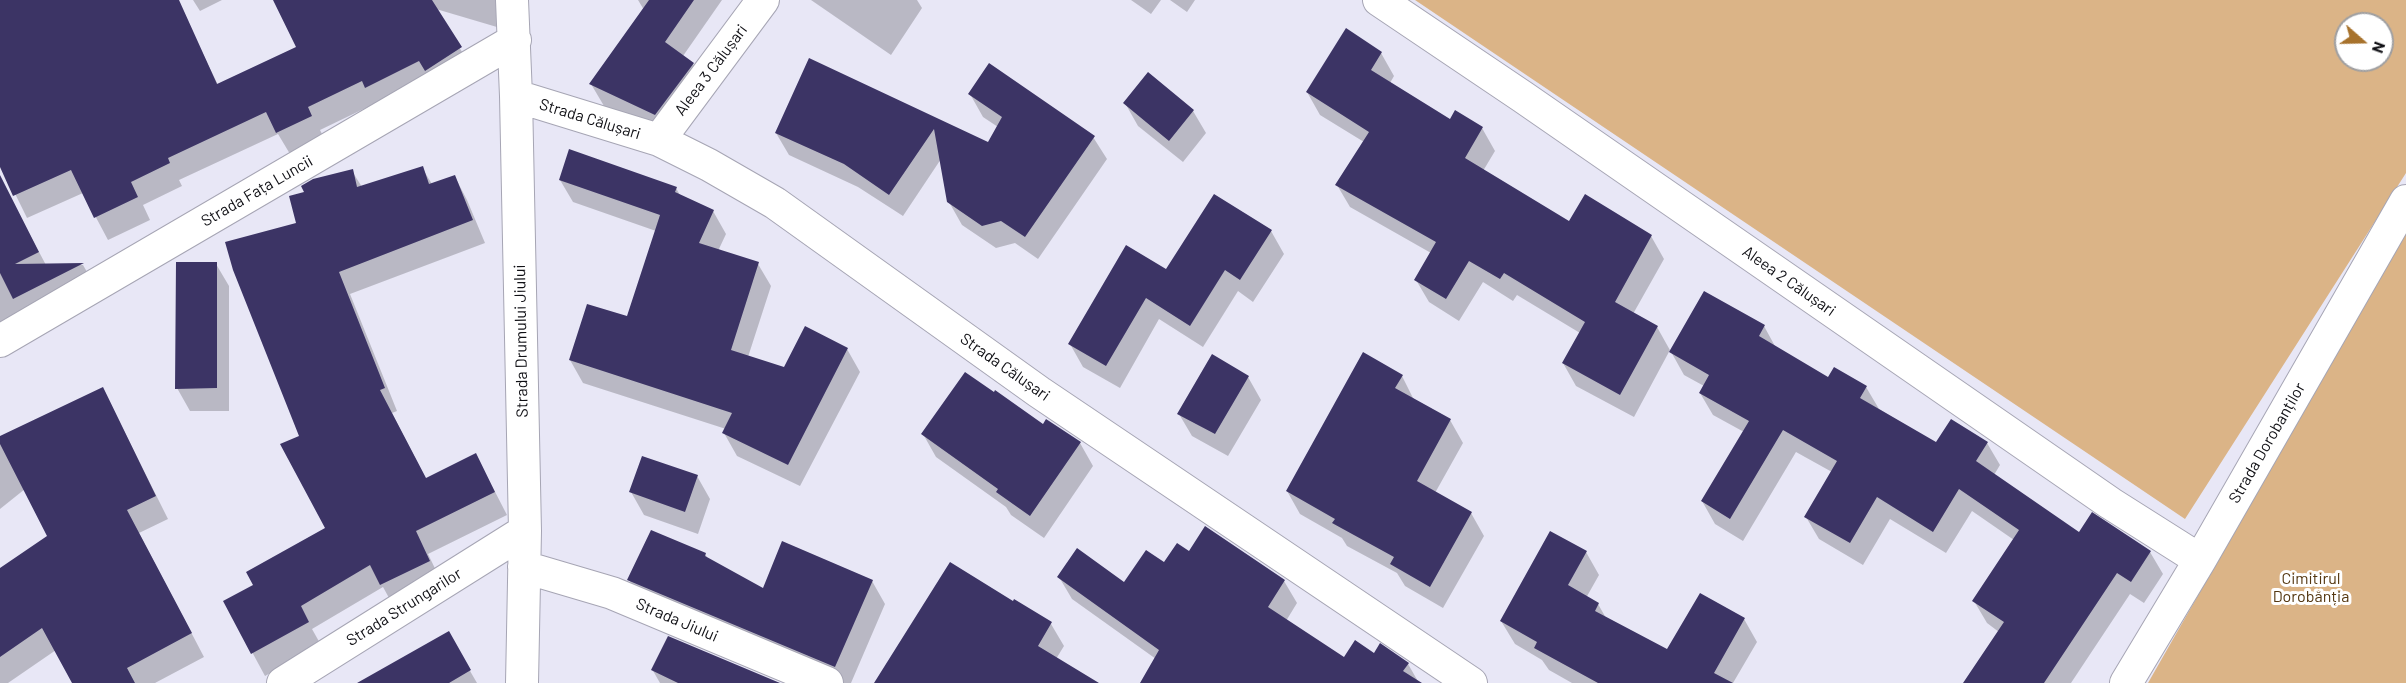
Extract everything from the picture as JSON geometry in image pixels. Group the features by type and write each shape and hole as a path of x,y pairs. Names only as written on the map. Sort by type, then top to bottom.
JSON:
{"street":[{"name":"Strada Drumului Jiului","path":"512,0 515,40 525,531 522,683"},
{"name":"Aleea 3 Călușari","path":"659,140 763,0"},
{"name":"Aleea 2 Călușari","path":"1379,0 2110,503 2200,560"},
{"name":"Strada Fața Luncii","path":"0,341 515,40"},
{"name":"Strada Călușari","path":"516,96 659,140 709,165 775,203 1039,392 1471,683"},
{"name":"Strada Dorobanților","path":"2126,683 2200,560 2406,201"},
{"name":"Strada Strungarilor","path":"283,683 525,531"},
{"name":"Strada Jiului","path":"524,567 612,593 827,683"}],"green space":[{"path":"1415,0 2406,0 2406,173 2185,519"},
{"name":"Cimitirul Dorobănția","path":"2406,231 2406,683 2148,683"}],"building":[{"path":"0,0 179,0 217,84 296,47 273,0 432,0 462,47 425,71 419,61 365,88 362,81 308,107 312,116 276,133 266,112 168,158 170,163 131,182 138,197 94,218 71,170 13,196 0,167"},
{"path":"649,0 694,0 665,42 694,63 655,115 589,84"},
{"path":"1346,28 1382,52 1371,70 1450,119 1455,110 1483,127 1465,158 1569,221 1585,194 1652,235 1615,302 1658,326 1620,395 1562,363 1585,322 1504,273 1500,279 1469,261 1446,299 1414,280 1436,242 1335,185 1369,132 1306,92"},
{"path":"809,58 988,142 1002,117 968,94 989,63 1095,136 1025,237 1001,221 982,226 947,202 934,129 889,195 844,164 775,133"},
{"path":"1148,72 1194,110 1169,141 1123,103"},
{"path":"569,149 677,187 675,192 714,210 699,243 759,262 731,350 784,367 805,326 848,348 788,465 722,433 732,413 569,360 587,304 627,316 660,215 559,180"},
{"path":"423,166 429,184 455,175 473,220 339,272 385,388 380,390 426,478 476,453 495,492 416,531 430,561 380,585 370,565 301,606 309,622 251,654 223,601 253,585 246,572 325,528 280,444 299,436 233,270 225,242 296,223 289,196 304,192 301,186 313,179 353,169 357,187"},
{"path":"0,175 39,252 15,264 84,263 13,299 0,273"},
{"path":"1214,194 1272,230 1240,280 1225,270 1190,326 1146,298 1106,366 1068,344 1126,245 1166,269"},
{"path":"176,262 217,262 217,388 175,389"},
{"path":"1704,291 1765,325 1759,336 1828,377 1834,367 1867,386 1860,398 1936,442 1951,419 1988,442 1976,461 2079,532 2092,512 2151,551 2131,582 2117,573 2044,683 1963,683 2004,622 1972,601 2019,530 1959,489 1933,532 1877,497 1850,543 1804,517 1837,461 1783,430 1730,519 1701,501 1749,421 1699,393 1709,375 1669,352"},
{"path":"1363,352 1403,375 1395,388 1451,419 1417,481 1472,512 1430,587 1390,564 1394,557 1332,523 1335,519 1286,491"},
{"path":"1212,354 1249,376 1215,434 1177,414"},
{"path":"965,372 1043,424 1046,419 1081,442 1030,516 996,492 998,489 921,434"},
{"path":"103,387 156,496 127,510 192,633 127,668 135,683 72,683 42,628 0,657 0,568 47,536 0,444 0,436"},
{"path":"642,456 698,475 685,512 629,492"},
{"path":"1205,526 1285,580 1268,607 1344,657 1355,640 1374,653 1380,643 1409,663 1403,671 1422,683 1140,683 1159,650 1057,577 1077,548 1124,582 1146,550 1164,562 1177,543 1189,551"},
{"path":"651,530 706,553 705,556 763,588 782,541 873,580 835,667 627,580"},
{"path":"1550,531 1587,551 1568,585 1599,603 1595,611 1667,649 1700,593 1745,618 1714,673 1733,683 1598,683 1534,648 1537,642 1500,621"},
{"path":"950,562 1052,622 1038,646 1099,683 874,683"},
{"path":"449,631 471,670 449,683 357,683"},
{"path":"668,636 780,683 678,683 651,670"}]}
